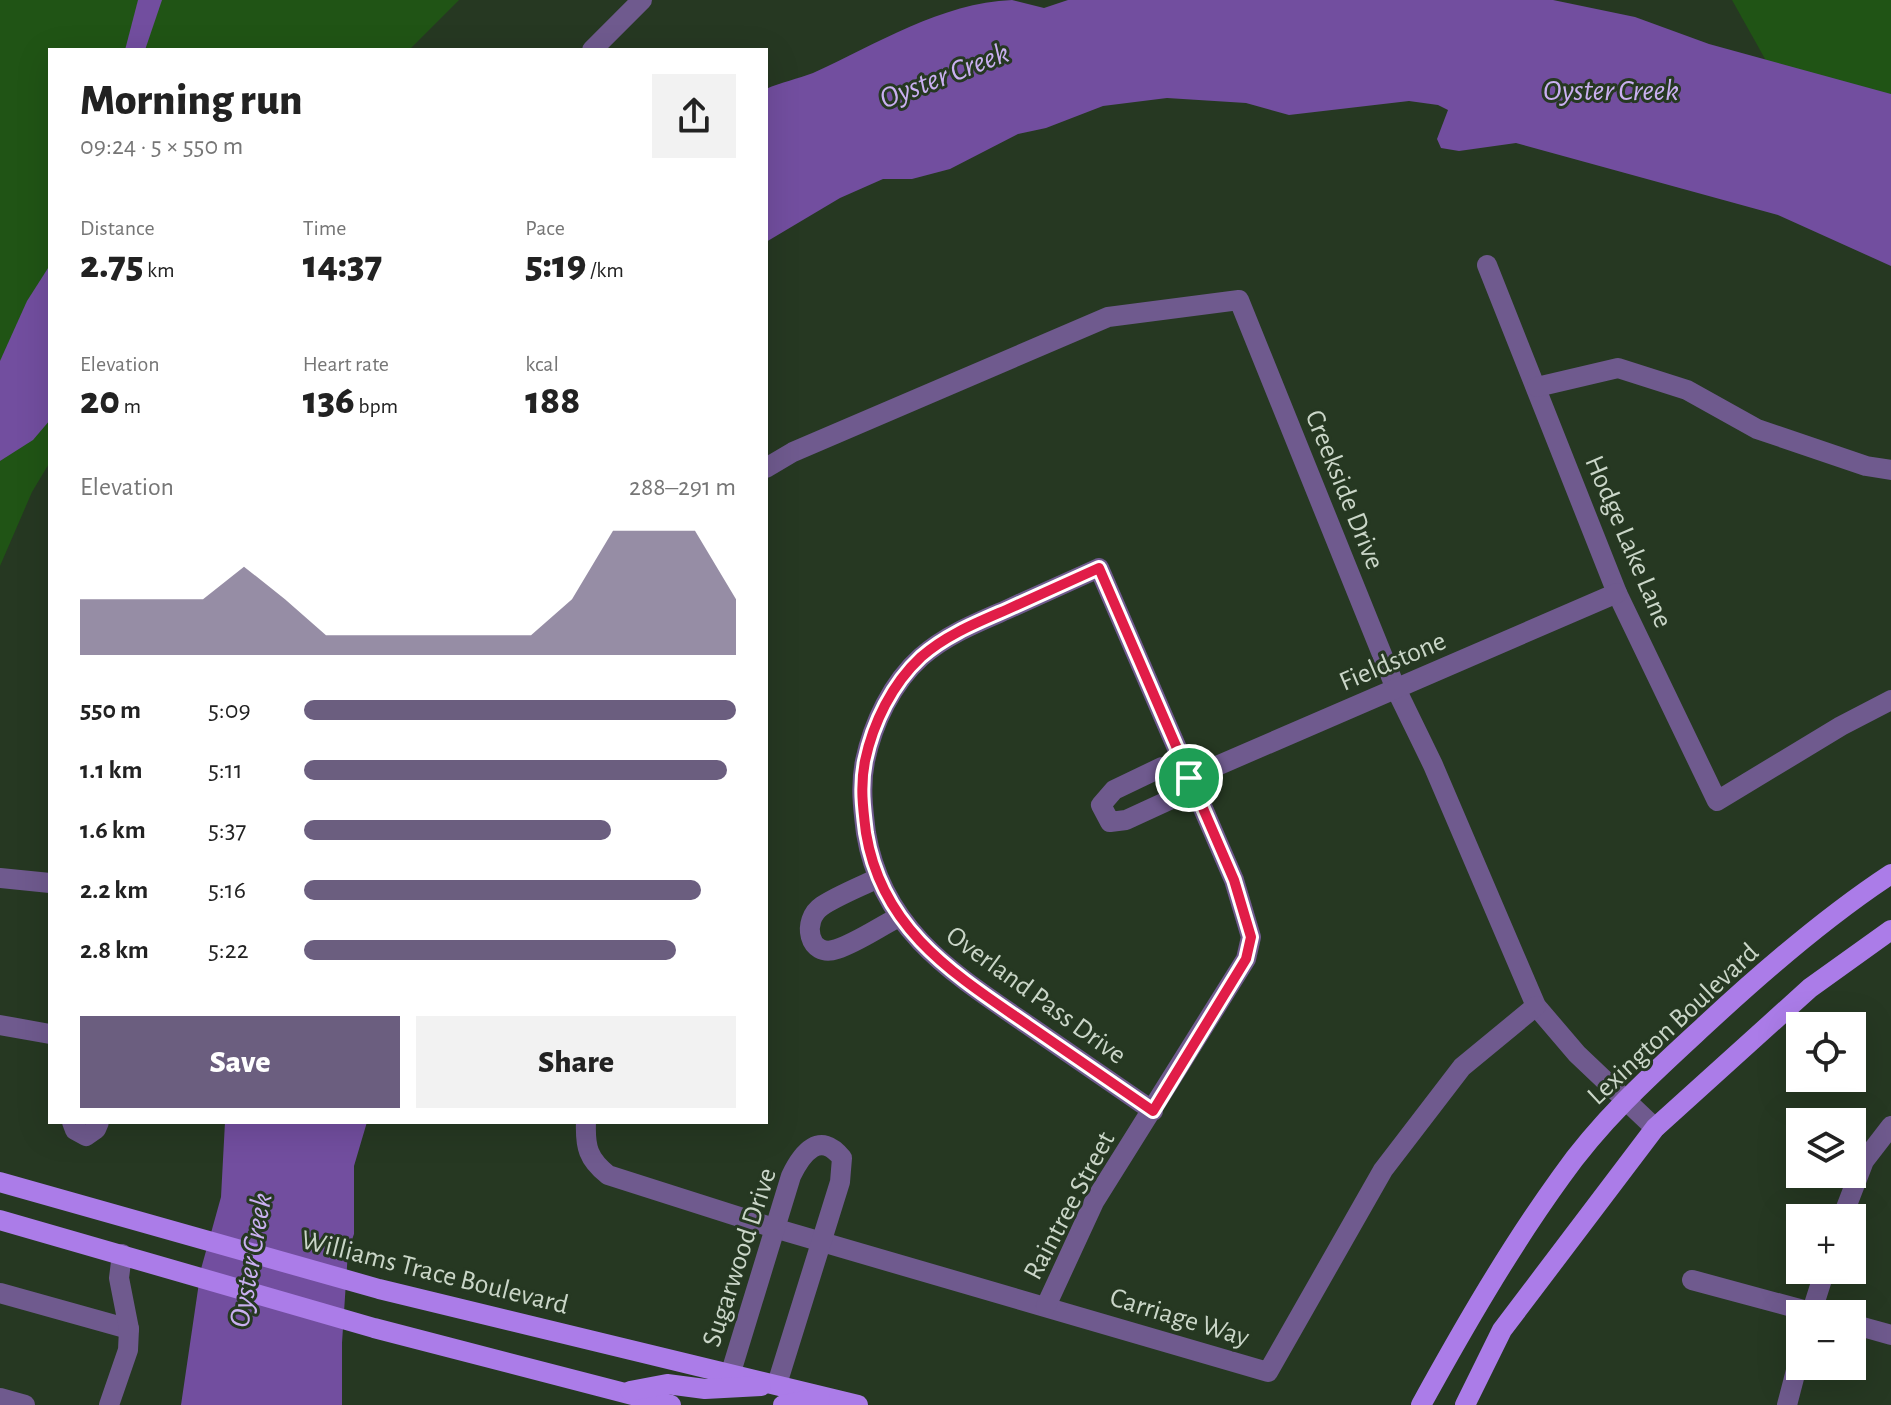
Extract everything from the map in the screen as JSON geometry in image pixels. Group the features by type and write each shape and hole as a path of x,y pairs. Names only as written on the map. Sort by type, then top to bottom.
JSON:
{"main road":[{"name":"Lexington Boulevard","path":"1421,1405 1504,1263 1561,1176 1625,1098 1756,977 1864,891 1891,874"},
{"path":"1465,1405 1502,1330 1655,1128 1810,988 1891,930"},
{"name":"Williams Trace Boulevard","path":"0,1182 379,1289 858,1405"},
{"path":"0,1220 374,1328 671,1405"},
{"path":"623,1392 667,1384 705,1389 777,1384"},
{"path":"783,1405 828,1397"}],"street":[{"path":"594,48 642,0"},
{"name":"Hodge Lake Lane","path":"1487,265 1617,593 1717,801 1841,726 1891,700"},
{"name":"Creekside Drive","path":"768,467 793,452 1108,317 1239,300 1396,689 1433,765 1536,1006 1577,1054 1655,1128"},
{"path":"1537,387 1618,368 1687,390 1757,429 1866,466 1891,470"},
{"name":"Raintree Street","path":"1046,1306 1094,1202 1246,959 1251,937 1234,880 1099,568"},
{"name":"Overland Pass Drive","path":"1099,568 951,634 921,657 885,704 870,737 862,778 866,833 878,878 899,917 926,949 958,976 1153,1111"},
{"name":"Fieldstone","path":"1189,778 1617,593"},
{"path":"0,878 48,883"},
{"path":"878,878 819,908 810,921 809,934 814,945 823,950 836,950 899,917"},
{"name":"Carriage Way","path":"774,1228 1268,1372 1383,1170 1462,1067 1536,1006"},
{"path":"0,1025 48,1034"},
{"path":"73,1124 75,1130 86,1136 98,1124"},
{"path":"586,1124 585,1143 595,1165 608,1175 774,1228"},
{"path":"1847,1204 1864,1161 1891,1126"},
{"name":"Sugarwood Drive","path":"731,1372 791,1176 800,1157 808,1150 827,1146 842,1158 842,1169 823,1241 777,1384"},
{"path":"109,1405 128,1350 129,1329 119,1278 122,1254"},
{"path":"1692,1280 1786,1306"},
{"path":"0,1293 129,1329"},
{"path":"1866,1328 1891,1335"},
{"path":"1787,1405 1794,1380"},
{"path":"0,1398 25,1405"}],"green space":[{"path":"0,0 459,0 411,48 48,48 48,465 32,492 0,566"},
{"path":"1732,0 1891,0 1891,101 1769,66"}],"water":[{"path":"138,0 162,0 146,48 126,48"},
{"name":"Oyster Creek","path":"1012,0 1044,8 1068,0 1553,0 1635,17 1709,44 1891,94 1891,266 1778,215 1516,143 1459,151 1441,148 1437,139 1448,110 1438,105 1409,101 1289,115 1246,103 1167,98 1103,106 1046,128 1018,134 950,169 912,179 883,179 840,198 768,241 768,88 813,73 935,17 986,3"},
{"path":"48,268 48,422 33,440 0,461 0,361 27,301"},
{"name":"Oyster Creek","path":"225,1124 366,1124 354,1166 354,1234 348,1251 342,1343 342,1405 181,1405 201,1269 221,1197"}],"route":[{"path":"1099,568 1189,778 1234,880 1251,937 1246,959 1153,1111 958,976 926,949 899,917 878,878 868,844 862,778 870,737 885,704 921,657 951,634 1099,568"}]}
